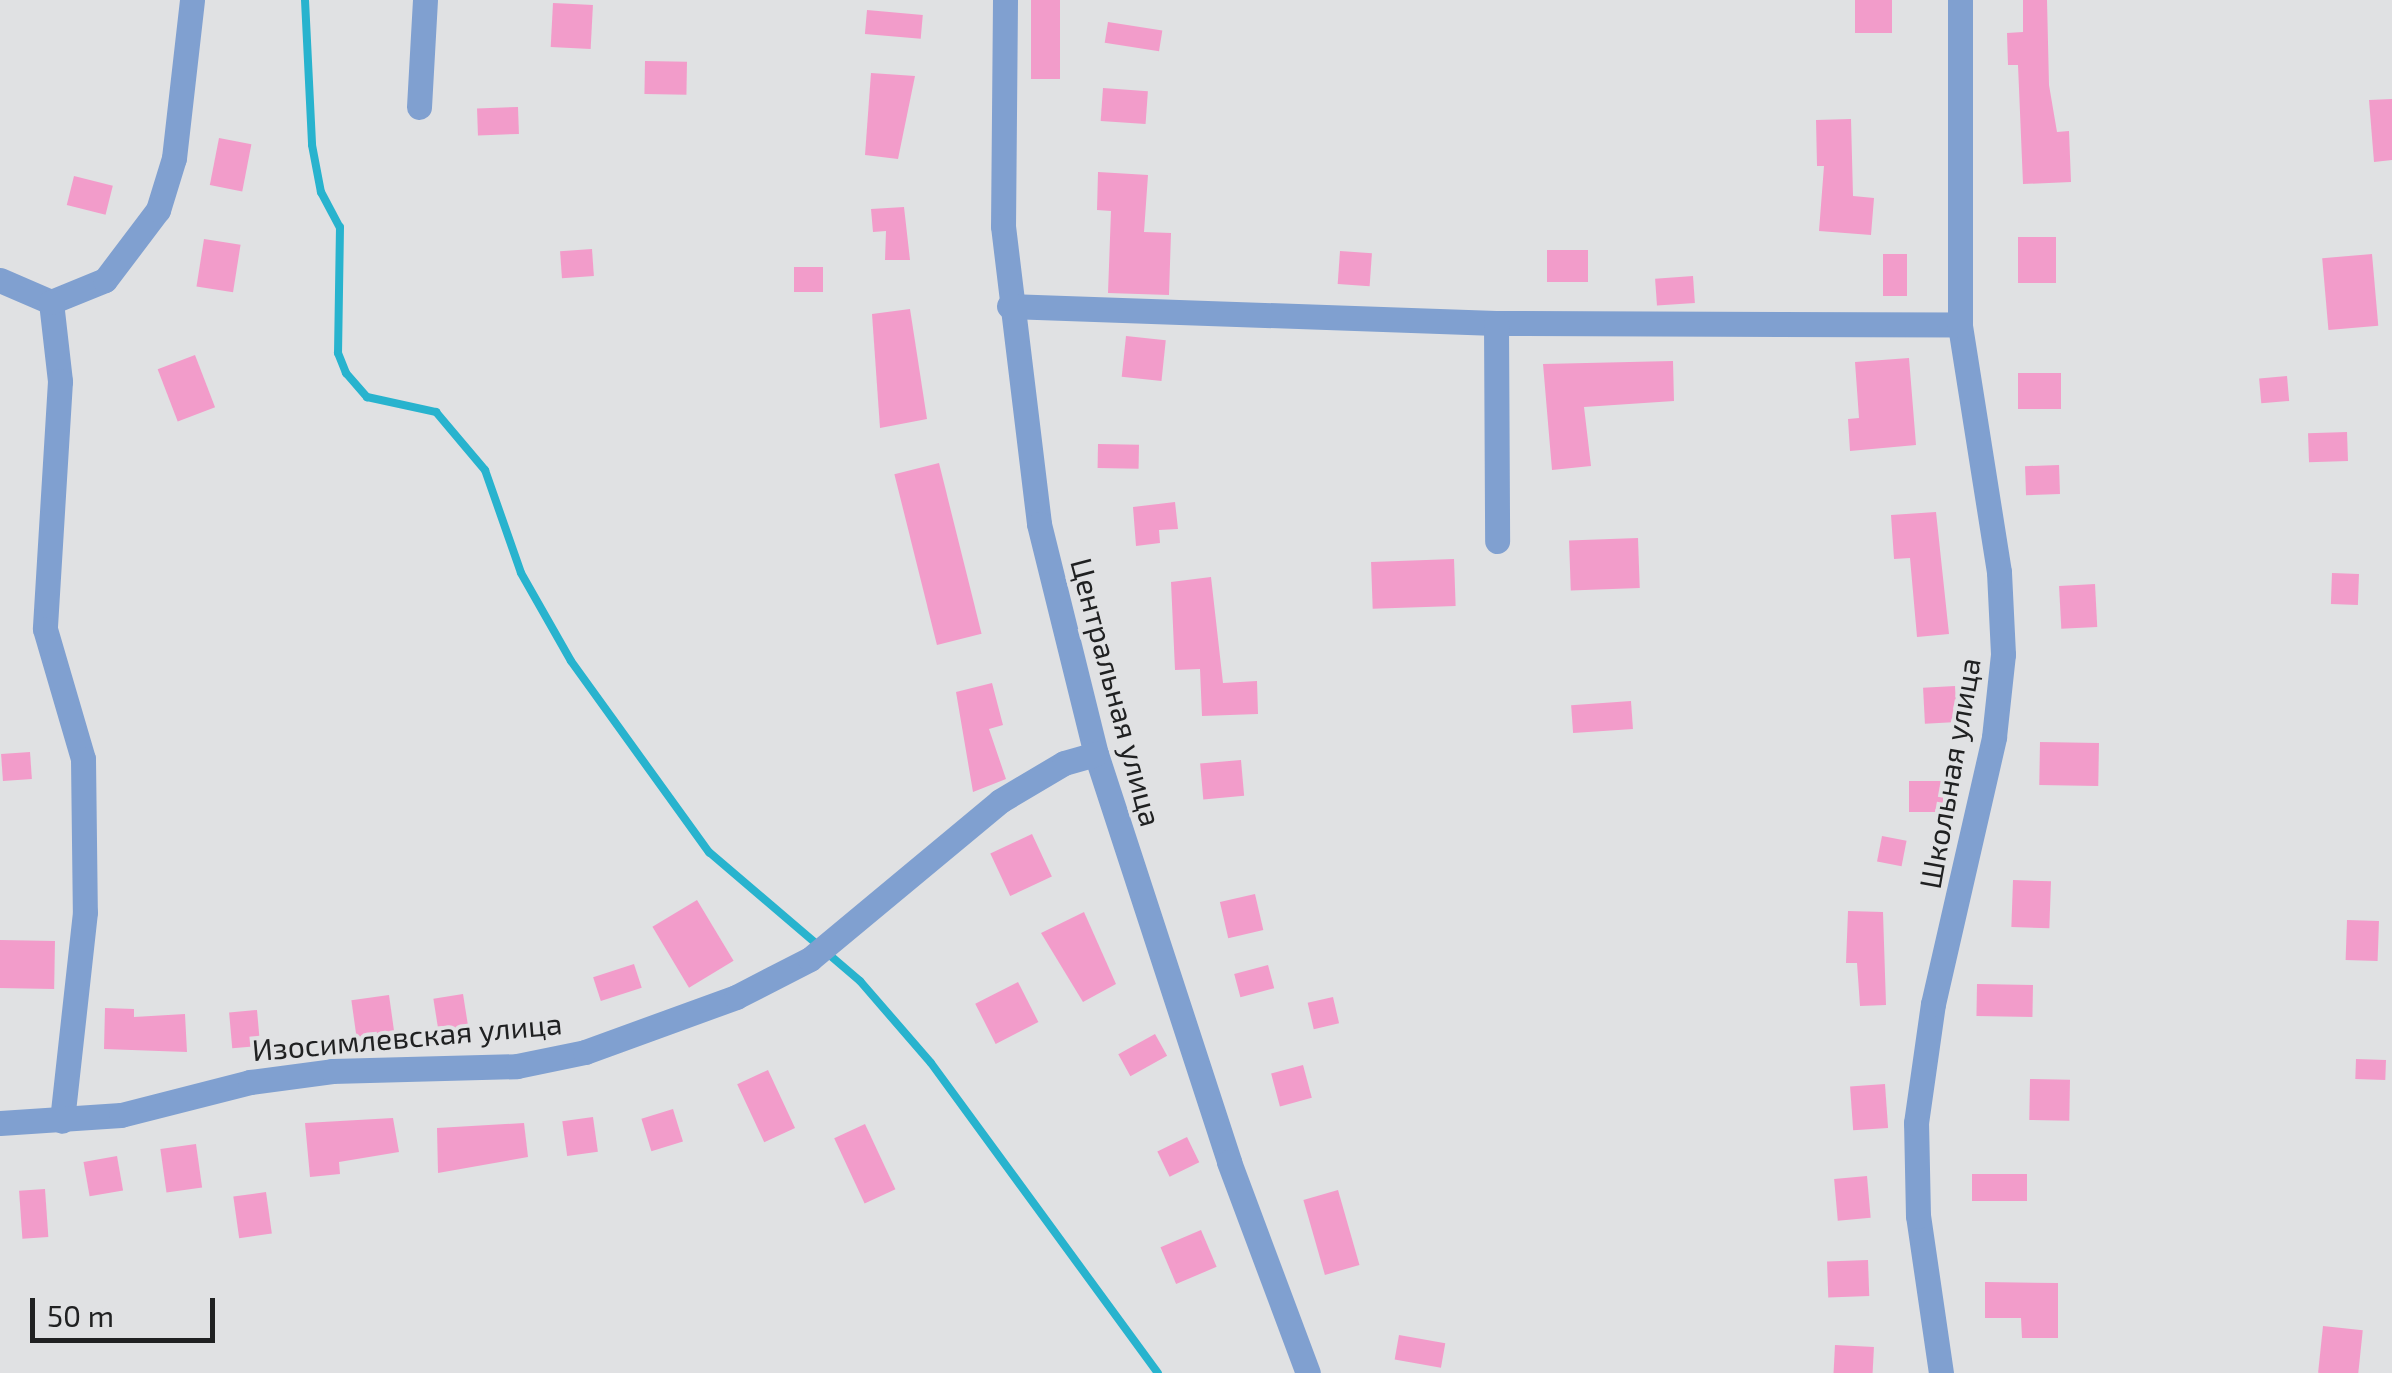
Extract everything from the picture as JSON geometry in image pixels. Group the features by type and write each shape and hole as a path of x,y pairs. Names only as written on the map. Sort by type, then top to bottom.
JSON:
{"street":[{"path":"0,280 51,302 106,280 158,210 174,158 192,0"},
{"path":"419,108 425,0"},
{"name":"Центральная улица","path":"1005,0 998,122 1008,306 1039,524 1096,754 1229,1162 1308,1373"},
{"name":"Школьная улица","path":"1941,1373 1918,1216 1916,1123 1933,1004 1994,736 2003,654 1999,572 1960,326 1960,0"},
{"path":"51,302 60,381 45,629 83,759 79,1011 62,1122"},
{"path":"1008,306 1496,323 1960,326"},
{"path":"1496,323 1496,541"},
{"name":"Изосимлевская улица","path":"0,1123 62,1122 267,1079 517,1066 585,1052 736,997 810,959 1000,801 1064,763 1096,754"}],"building":[{"path":"1031,0 1060,0 1060,79 1031,79"},
{"path":"1855,0 1892,0 1892,33 1855,33"},
{"path":"2023,0 2047,0 2049,85 2057,132 2069,131 2071,182 2023,184 2018,65 2008,65 2007,33 2023,32"},
{"path":"553,3 593,5 591,49 551,47"},
{"path":"867,10 923,15 921,39 865,34"},
{"path":"1108,22 1162,31 1159,51 1105,43"},
{"path":"645,61 687,62 686,95 644,94"},
{"path":"871,73 915,76 898,159 865,155"},
{"path":"1103,88 1148,91 1146,124 1101,121"},
{"path":"2392,99 2392,160 2374,162 2369,100"},
{"path":"518,107 519,134 478,135 477,108"},
{"path":"1851,119 1853,196 1874,198 1871,235 1819,231 1824,166 1817,166 1816,120"},
{"path":"219,138 251,144 242,191 210,185"},
{"path":"1098,172 1148,175 1144,232 1171,233 1169,295 1108,293 1111,211 1097,210"},
{"path":"74,176 113,186 106,215 67,205"},
{"path":"904,207 910,260 885,260 886,231 873,232 871,209"},
{"path":"2018,237 2056,237 2056,283 2018,283"},
{"path":"204,239 241,245 233,292 196,286"},
{"path":"592,249 594,276 562,278 560,251"},
{"path":"1547,250 1588,250 1588,282 1547,282"},
{"path":"1340,251 1372,253 1370,286 1338,284"},
{"path":"1883,254 1907,254 1907,296 1883,296"},
{"path":"2372,254 2378,326 2328,330 2322,258"},
{"path":"794,267 823,267 823,292 794,292"},
{"path":"1693,276 1695,303 1657,306 1655,279"},
{"path":"910,309 927,419 880,428 872,314"},
{"path":"1126,336 1166,340 1161,381 1122,377"},
{"path":"195,355 215,407 178,422 158,369"},
{"path":"1909,358 1916,445 1850,451 1848,419 1859,418 1855,362"},
{"path":"1673,361 1674,401 1584,407 1591,466 1552,470 1543,364"},
{"path":"2018,373 2061,373 2061,409 2018,409"},
{"path":"2287,376 2289,401 2261,403 2259,378"},
{"path":"2347,432 2348,461 2309,462 2308,433"},
{"path":"1098,444 1139,445 1139,469 1098,468"},
{"path":"939,463 982,634 937,645 894,474"},
{"path":"2059,465 2060,494 2026,495 2025,466"},
{"path":"1175,502 1178,529 1159,530 1160,543 1136,546 1133,507"},
{"path":"1936,512 1949,634 1917,637 1910,558 1894,559 1891,515"},
{"path":"1638,538 1640,588 1571,590 1569,540"},
{"path":"1454,559 1456,606 1373,609 1371,562"},
{"path":"2332,573 2359,574 2358,605 2331,604"},
{"path":"1211,577 1223,683 1257,681 1258,714 1202,716 1200,669 1175,670 1171,582"},
{"path":"2095,584 2097,627 2061,629 2059,586"},
{"path":"992,683 1003,725 989,729 1006,779 973,792 956,692"},
{"path":"1955,686 1957,722 1925,724 1923,688"},
{"path":"1631,701 1633,729 1573,733 1571,705"},
{"path":"2040,742 2099,743 2098,786 2039,785"},
{"path":"30,752 32,779 3,781 1,754"},
{"path":"1241,760 1244,796 1203,799 1200,764"},
{"path":"1909,781 1943,781 1943,812 1909,812"},
{"path":"1032,834 1052,877 1010,896 990,853"},
{"path":"1882,836 1907,841 1902,866 1877,862"},
{"path":"2013,880 2051,881 2049,928 2011,927"},
{"path":"1255,894 1263,930 1228,938 1220,902"},
{"path":"697,900 734,961 689,988 652,927"},
{"path":"1848,911 1883,912 1886,1005 1860,1006 1857,963 1846,963"},
{"path":"1084,912 1116,984 1083,1002 1041,933"},
{"path":"2347,920 2379,921 2378,961 2346,960"},
{"path":"0,940 55,941 54,989 0,988"},
{"path":"634,964 642,988 601,1001 593,977"},
{"path":"1268,965 1274,988 1240,997 1234,974"},
{"path":"1018,982 1038,1022 996,1044 975,1004"},
{"path":"1977,984 2033,985 2032,1017 1976,1016"},
{"path":"463,994 469,1030 439,1034 433,999"},
{"path":"389,995 394,1032 357,1037 351,1000"},
{"path":"1333,997 1339,1023 1314,1029 1308,1003"},
{"path":"105,1008 134,1009 134,1017 185,1014 187,1052 104,1049"},
{"path":"257,1010 260,1046 232,1048 229,1012"},
{"path":"1155,1034 1167,1056 1130,1076 1118,1054"},
{"path":"2356,1059 2386,1060 2385,1080 2355,1079"},
{"path":"1303,1065 1312,1098 1280,1106 1271,1074"},
{"path":"768,1070 795,1128 764,1142 737,1084"},
{"path":"2030,1079 2070,1080 2069,1121 2029,1120"},
{"path":"1885,1084 1888,1128 1853,1130 1850,1086"},
{"path":"673,1109 683,1142 651,1151 641,1119"},
{"path":"593,1117 598,1152 567,1156 562,1121"},
{"path":"393,1118 399,1152 339,1162 340,1174 310,1177 305,1123"},
{"path":"524,1123 528,1157 438,1173 437,1128"},
{"path":"865,1124 895,1189 865,1204 834,1138"},
{"path":"1187,1137 1199,1162 1170,1177 1157,1151"},
{"path":"196,1144 202,1188 166,1193 160,1149"},
{"path":"117,1156 123,1190 90,1196 84,1162"},
{"path":"1972,1174 2027,1174 2027,1201 1972,1201"},
{"path":"1867,1176 1871,1218 1838,1221 1834,1179"},
{"path":"45,1189 48,1237 22,1239 19,1191"},
{"path":"1338,1190 1359,1265 1325,1275 1303,1200"},
{"path":"266,1192 272,1234 239,1238 233,1197"},
{"path":"1201,1230 1217,1267 1176,1284 1160,1247"},
{"path":"1868,1260 1869,1296 1828,1297 1827,1261"},
{"path":"1985,1282 2058,1283 2058,1338 2022,1338 2021,1318 1985,1318"},
{"path":"2323,1326 2363,1330 2358,1373 2318,1373"},
{"path":"1399,1335 1445,1343 1441,1368 1395,1360"},
{"path":"1835,1345 1874,1347 1873,1373 1834,1373"}],"waterway":[{"path":"305,0 312,145 321,192 340,227 338,353 346,373 367,397 436,412 485,470 521,573 571,661 709,852 860,981 931,1063 1158,1373"}]}
